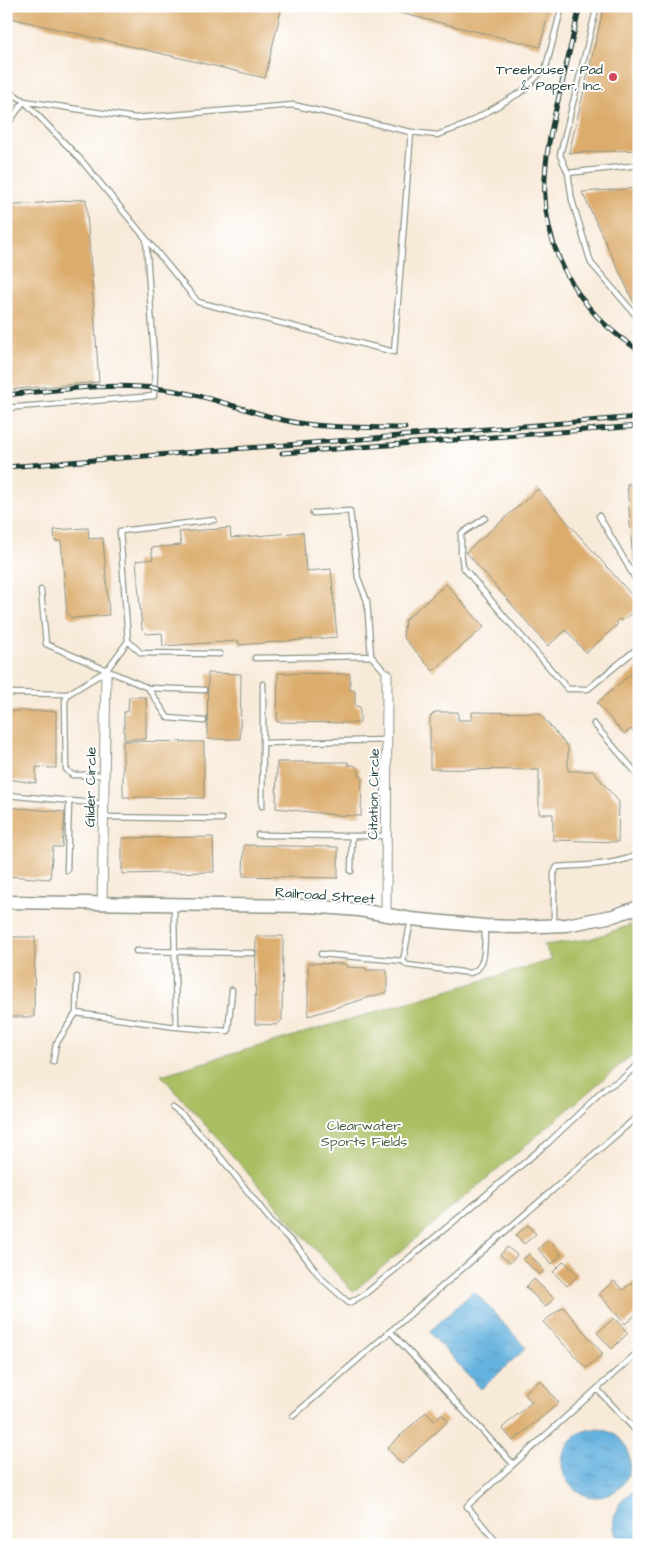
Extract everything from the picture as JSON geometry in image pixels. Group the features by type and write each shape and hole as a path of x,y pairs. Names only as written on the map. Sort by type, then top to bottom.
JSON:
{"main road":[{"name":"Railroad Street","path":"6,902 309,906 359,910 412,919 517,928 554,925 613,916 639,906"}],"street":[{"name":"Glider Circle","path":"102,903 106,672"},
{"name":"Citation Circle","path":"386,914 387,674"}],"lane":[{"path":"24,102 135,118 293,105 411,132 437,135 464,125 523,91 546,67 562,6"},
{"path":"597,6 560,155 568,173 572,200 591,263 639,318"},
{"path":"6,89 24,102 82,161 198,302 394,352 411,132"},
{"path":"6,127 24,102"},
{"path":"568,173 639,166"},
{"path":"6,408 154,396 155,370 146,239"},
{"path":"313,514 350,512 358,578 367,601 371,656 387,674"},
{"path":"599,516 639,585"},
{"path":"485,518 461,534 463,567 510,624 568,689 588,690 639,647"},
{"path":"6,693 68,694 106,672 128,641 120,531 214,520"},
{"path":"41,590 46,644 106,672 148,688 204,690"},
{"path":"128,641 141,653 220,654"},
{"path":"254,658 371,656"},
{"path":"262,806 263,684"},
{"path":"148,688 168,718 204,721"},
{"path":"68,694 65,701 66,769 72,775 104,775"},
{"path":"594,724 639,776"},
{"path":"263,743 387,740"},
{"path":"6,795 104,804"},
{"path":"67,870 69,802"},
{"path":"103,817 222,819"},
{"path":"258,835 386,836"},
{"path":"351,871 352,836"},
{"path":"554,925 554,873 557,867 608,863 632,858 639,854"},
{"path":"174,904 176,1027"},
{"path":"403,961 412,919"},
{"path":"320,954 403,961 407,965 470,973 475,972 482,960 485,926"},
{"path":"136,951 253,954"},
{"path":"53,1062 56,1044 76,1013 77,977"},
{"path":"76,1013 176,1027 228,1031 232,990"},
{"path":"173,1108 184,1116 214,1149 272,1222 299,1249 321,1278 349,1303 365,1294 462,1215 549,1142 606,1088 623,1078 632,1067 639,1063"},
{"path":"293,1416 639,1115"},
{"path":"390,1331 513,1464"},
{"path":"499,1545 466,1506 639,1352"},
{"path":"597,1389 639,1434"}],"green space":[{"name":"Clearwater Sports Fields","path":"639,922 639,1049 353,1292 161,1075 552,960 544,945 590,939"}],"water":[{"path":"474,1291 526,1348 481,1389 429,1332"},
{"path":"603,1429 615,1435 624,1444 630,1456 628,1476 620,1487 603,1497 589,1497 572,1487 564,1476 562,1456 572,1439 583,1431"},
{"path":"639,1489 639,1545 622,1545 614,1529 616,1513 624,1499"}],"building":[{"path":"6,6 282,6 265,78 6,17"},
{"path":"371,6 550,6 540,47"},
{"name":"Treehouse - Pad & Paper, Inc.","path":"604,6 639,6 638,150 569,153"},
{"path":"639,188 639,302 634,303 582,192"},
{"path":"86,199 99,382 6,390 6,206"},
{"path":"639,483 639,562 633,562 627,484"},
{"path":"538,489 637,601 634,604 637,608 622,621 620,619 616,622 618,624 586,653 566,630 548,646 466,552"},
{"path":"88,528 89,539 103,538 109,615 72,618 67,614 61,541 55,541 54,530"},
{"path":"230,528 231,538 303,532 306,571 331,569 337,637 239,645 239,641 163,646 162,633 147,634 142,629 136,561 153,559 151,548 181,545 179,532"},
{"path":"446,584 484,627 433,671 403,637 405,620"},
{"path":"639,667 639,738 631,729 624,734 597,703"},
{"path":"208,673 241,674 240,739 207,739"},
{"path":"278,673 350,674 350,690 355,690 355,706 360,707 360,723 277,722"},
{"path":"129,697 146,697 146,739 124,739 124,712 128,711"},
{"path":"6,711 56,711 56,768 36,767 36,783 6,779"},
{"path":"435,712 458,712 458,720 472,720 472,712 539,713 568,747 568,771 593,771 619,802 618,842 553,840 553,814 539,814 539,770 430,769 430,717"},
{"path":"123,741 204,742 204,798 123,797"},
{"path":"277,762 348,762 348,765 354,765 359,770 359,776 362,776 361,816 276,808"},
{"path":"6,807 65,812 62,847 53,847 50,879 6,876"},
{"path":"213,837 214,872 122,874 122,838"},
{"path":"244,845 338,847 338,878 243,876"},
{"path":"256,936 283,936 282,1020 277,1025 255,1024"},
{"path":"6,937 35,937 34,1017 6,1017"},
{"path":"308,963 346,964 346,967 366,968 366,970 387,970 387,992 308,1016"},
{"path":"528,1225 536,1234 524,1244 516,1235"},
{"path":"548,1240 562,1255 552,1264 538,1249"},
{"path":"507,1247 517,1255 510,1263 500,1255"},
{"path":"529,1254 544,1270 539,1275 523,1259"},
{"path":"564,1261 578,1275 567,1286 553,1272"},
{"path":"639,1277 639,1312 625,1324 599,1294 614,1281 623,1290"},
{"path":"534,1279 554,1299 545,1307 526,1287"},
{"path":"563,1307 603,1354 586,1368 543,1322"},
{"path":"614,1318 628,1333 612,1349 597,1333"},
{"path":"540,1380 559,1403 513,1441 502,1428 532,1402 524,1393"},
{"path":"426,1412 434,1421 441,1414 448,1421 402,1464 387,1448"}],"railway":[{"path":"580,6 549,144 545,193 547,217 552,241 562,265 576,290 604,323 639,350"},
{"path":"6,395 84,388 142,387 178,391 298,423 344,427 405,428"},
{"path":"6,467 639,417"},
{"path":"282,453 639,426"}],"place":[{"name":"Treehouse - Pad & Paper, Inc.","path":"613,77"}]}
